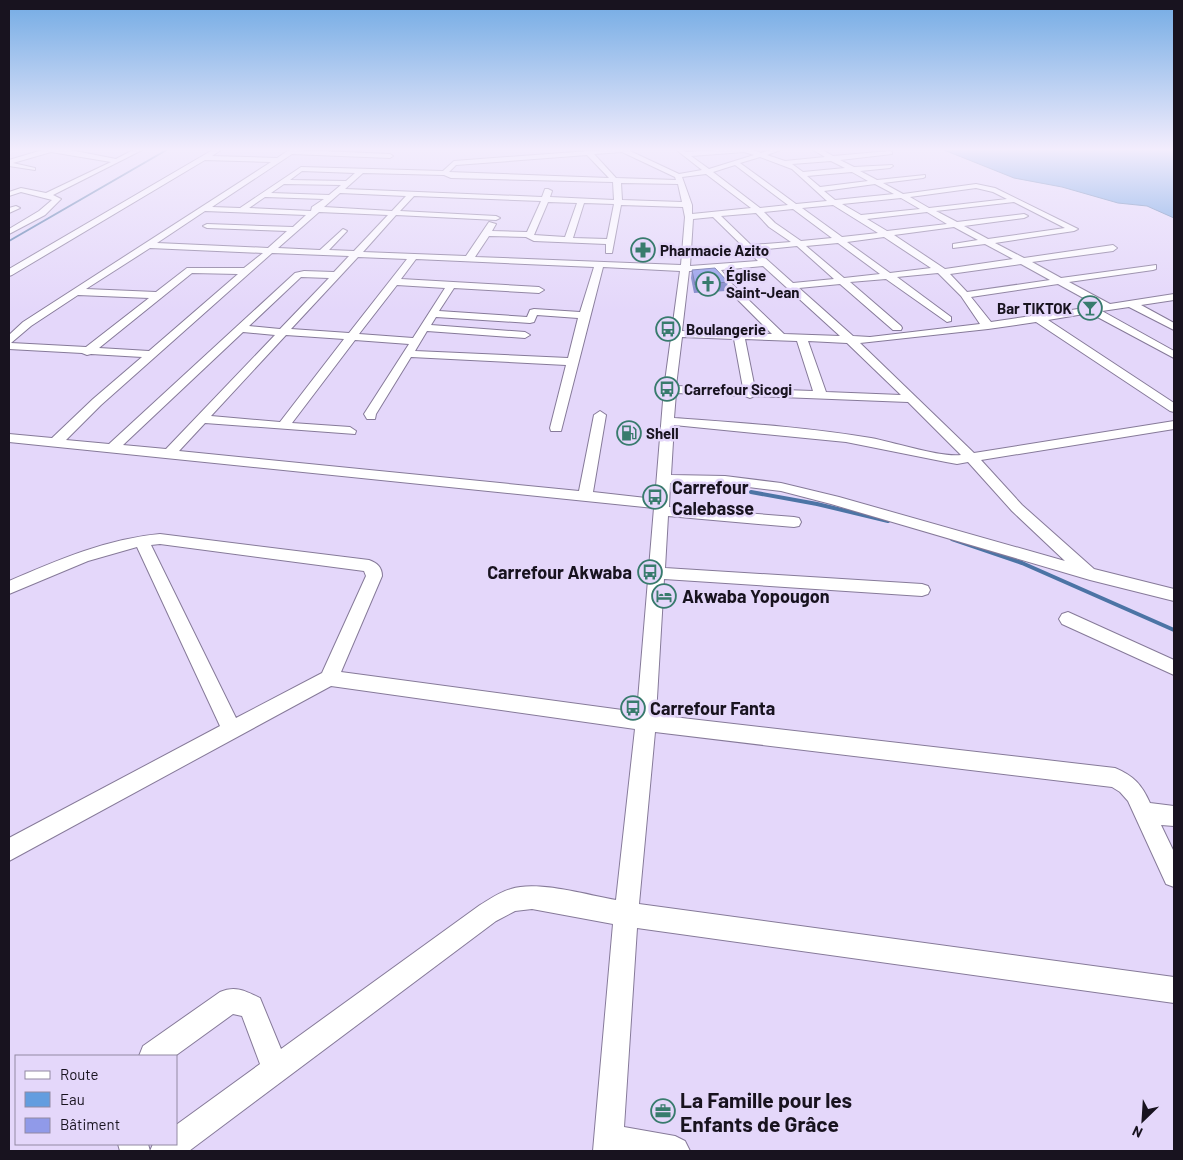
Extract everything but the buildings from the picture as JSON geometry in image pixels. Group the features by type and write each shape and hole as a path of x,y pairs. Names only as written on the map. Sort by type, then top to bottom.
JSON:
{"street":[{"path":"9,232 42,213 53,202"},
{"path":"9,273 129,202"},
{"path":"9,340 27,324 213,202"},
{"path":"242,210 254,202"},
{"path":"56,442 97,402 323,202"},
{"path":"202,209 313,211 351,202"},
{"path":"353,202 397,212 483,202"},
{"path":"169,454 406,202"},
{"path":"447,202 452,206 500,212"},
{"path":"469,259 506,202"},
{"path":"530,235 543,202"},
{"path":"568,240 581,202"},
{"path":"556,428 574,362 584,315 610,242 617,202"},
{"path":"662,202 688,204 689,217 685,268 670,390 646,722 626,914 608,1145 675,1151"},
{"path":"748,202 772,225 798,244 897,328"},
{"path":"789,202 947,320"},
{"path":"689,217 832,202"},
{"path":"833,202 942,271 965,295 974,310 988,326"},
{"path":"912,202 1108,307"},
{"path":"859,218 995,202"},
{"path":"956,246 1074,229 1018,202"},
{"path":"714,214 733,234 850,339 972,458 1017,508 1090,574"},
{"path":"750,248 840,240 1024,216"},
{"path":"207,226 294,229"},
{"path":"323,252 343,231"},
{"path":"487,234 530,235 530,237 534,238 610,242"},
{"path":"148,245 685,268 715,268 765,263"},
{"path":"791,286 942,271 1113,248"},
{"path":"284,425 350,337 396,282 414,256"},
{"path":"965,295 1153,267"},
{"path":"715,268 729,286 781,337"},
{"path":"87,352 190,270 247,271"},
{"path":"112,448 298,275 337,275"},
{"path":"396,282 539,290"},
{"path":"371,416 370,414 451,285"},
{"path":"78,292 159,295"},
{"path":"676,334 881,340 988,326 1174,297"},
{"path":"1131,304 1174,327"},
{"path":"1092,310 1174,355"},
{"path":"432,314 530,320 534,312 584,315"},
{"path":"1038,318 1174,408"},
{"path":"424,328 525,334"},
{"path":"240,329 416,341"},
{"path":"740,335 750,394"},
{"path":"802,338 821,396"},
{"path":"9,346 87,352 152,354"},
{"path":"408,354 574,362"},
{"path":"670,390 912,399"},
{"path":"585,496 600,415"},
{"path":"202,419 350,431"},
{"path":"669,421 756,427 869,442 957,460 1174,425"},
{"path":"9,438 585,496 661,508 794,522"},
{"path":"663,479 725,480 781,487 834,500 1090,574 1174,595"},
{"path":"9,588 113,546 141,540 160,539 369,566 374,571 374,576 330,678"},
{"path":"141,540 232,730"},
{"path":"656,573 922,590"},
{"path":"1068,619 1174,668"},
{"path":"9,850 330,678 646,722 1115,778 1131,789 1146,813 1174,876"},
{"path":"1146,813 1174,816"},
{"path":"178,1142 488,913 512,900 532,897 626,914 1174,990"},
{"path":"154,1055 229,1001 241,1002 251,1007 276,1069"}],"water":[{"path":"1115,202 1174,202 1174,218 1147,206"}],"waterway":[{"path":"9,241 76,202"},
{"path":"751,492 817,504 888,521"},
{"path":"952,539 1022,563 1174,630"}],"place":[{"name":"Pharmacie Azito","path":"643,250"},
{"name":"Église Saint-Jean","path":"708,284"},
{"name":"Bar TIKTOK","path":"1090,308"},
{"name":"Boulangerie","path":"668,329"},
{"name":"Carrefour Sicogi","path":"667,389"},
{"name":"Shell","path":"629,433"},
{"name":"Carrefour Calebasse","path":"655,497"},
{"name":"Carrefour Akwaba","path":"650,572"},
{"name":"Akwaba Yopougon","path":"664,596"},
{"name":"Carrefour Fanta","path":"633,708"},
{"name":"La Famille pour les Enfants de Grâce","path":"663,1111"}]}
